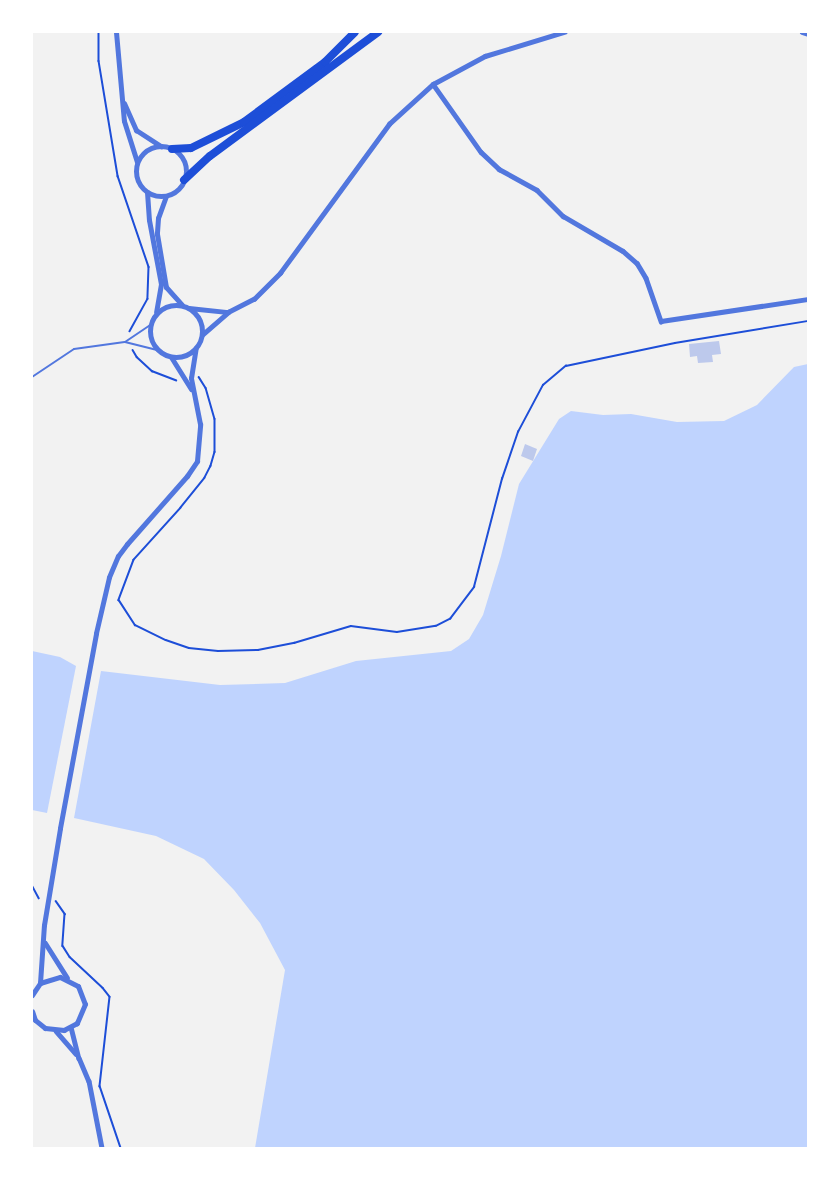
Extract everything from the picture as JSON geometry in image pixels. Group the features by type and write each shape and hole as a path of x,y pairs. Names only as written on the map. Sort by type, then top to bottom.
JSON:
{"highway":[{"path":"172,149 191,148 244,122 325,62 355,32"},
{"path":"184,180 210,156 378,32"}],"street":[{"path":"116,32 124,121 138,162 136,177 147,192 149,220 160,284 156,313 150,325 152,342 157,350 171,357 184,356 196,348"},
{"path":"192,391 196,348 202,335 228,312 254,299 280,273 389,124 433,84 485,56 564,32"},
{"path":"802,32 808,34"},
{"path":"433,84 481,152 499,169 537,190 563,216 623,251 637,263 646,278 661,321 808,299"},
{"path":"122,99 136,130 162,147 172,149 184,162 184,180 175,192 166,196 147,192"},
{"path":"138,162 147,150 162,147"},
{"path":"166,196 158,218 157,234 166,287 182,305 189,308 228,312"},
{"path":"156,313 168,306 182,305"},
{"path":"189,308 200,320 202,335"},
{"path":"32,995 40,983 44,925 60,828 96,633 109,577 118,556 127,544 188,476 197,461 200,424 192,391 171,357"},
{"path":"32,1011 33,1019 45,1028 56,1031 71,1027 81,1017 85,1004 78,986 67,978 44,942"},
{"path":"40,983 52,977 67,978"},
{"path":"71,1027 88,1081 102,1149"},
{"path":"56,1031 79,1058"}],"lane":[{"path":"125,342 150,325"},
{"path":"32,376 74,349 125,342 157,350"}],"path":[{"path":"119,600 135,625 145,631 189,648 218,651 258,650 294,643 351,626 397,632 436,627 450,619 474,587 502,479 518,432 543,385 566,366 675,343 808,321"},
{"path":"58,901 65,914 63,946 70,957 110,997 100,1086 120,1149"}],"water":[{"path":"808,364 808,1148 255,1148 285,970 260,923 234,890 204,859 156,836 74,818 101,671 220,685 285,683 356,661 451,651 469,639 483,615 519,484 559,419 571,411 603,415 631,414 677,422 724,421 757,405 794,367"},
{"path":"32,651 60,657 76,666 47,813 32,810"}],"building":[{"path":"719,341 721,354 712,355 713,362 698,363 697,356 690,357 689,344"},
{"path":"525,444 537,449 533,461 521,456"}]}
